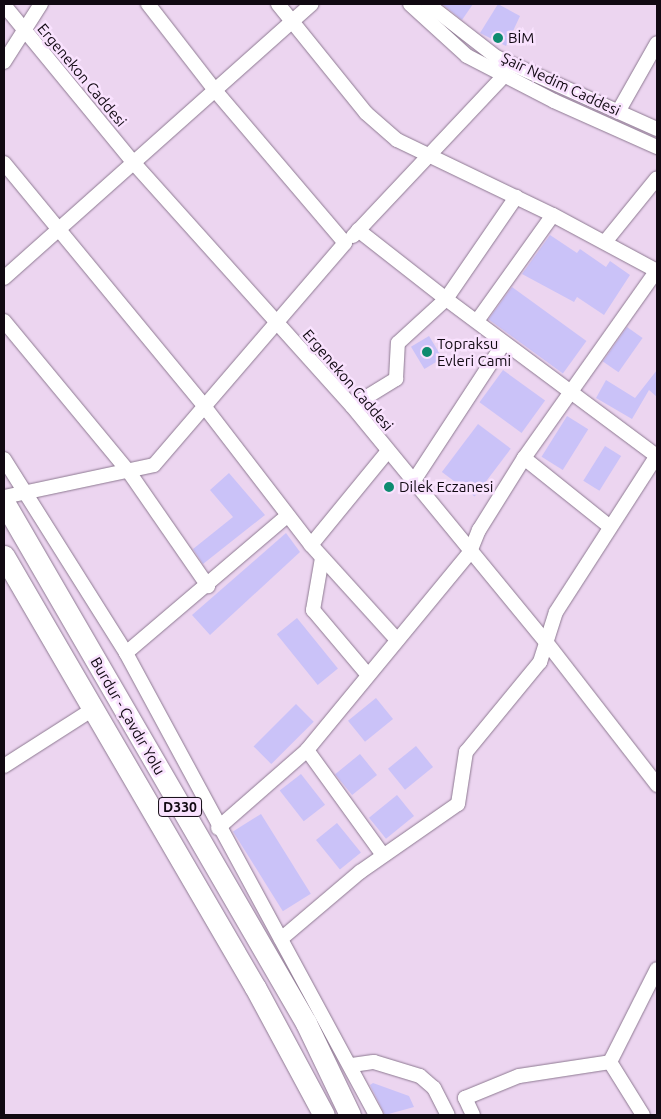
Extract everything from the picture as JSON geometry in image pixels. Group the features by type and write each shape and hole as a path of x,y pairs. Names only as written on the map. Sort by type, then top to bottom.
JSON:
{"highway":[{"name":"Burdur - Çavdır Yolu","path":"4,502 306,1023 350,1115"},
{"name":"Burdur - Çavdır Yolu","path":"4,556 255,988 324,1115"}],"street":[{"path":"4,62 42,4"},
{"path":"148,4 214,89 346,243"},
{"path":"218,828 307,750 470,552 479,530 524,458 657,270 554,215 381,128 278,4"},
{"path":"4,278 59,230 132,161 291,20 312,4"},
{"name":"Şair Nedim Caddesi","path":"410,4 468,56 504,76 657,147"},
{"path":"428,4 496,57 657,129"},
{"name":"Ergenekon Caddesi","path":"4,5 24,32 132,161 276,324 352,406 470,552 547,643 657,785"},
{"path":"618,112 657,43"},
{"path":"4,497 148,468 159,462 204,406 346,243 433,155 504,76"},
{"path":"4,163 204,406 287,516 322,558 397,640"},
{"path":"605,242 657,178"},
{"path":"352,406 396,379 398,343 446,299 516,197"},
{"path":"477,321 554,215"},
{"path":"281,939 383,855 458,804 466,752 535,669 547,643 556,612 609,526 657,455 569,393 358,230"},
{"path":"4,321 129,472 208,586"},
{"path":"413,482 504,343"},
{"path":"311,545 388,451"},
{"path":"4,458 23,493 126,653 218,828 352,1066 376,1115"},
{"path":"524,458 609,526"},
{"path":"126,653 208,586 287,516"},
{"path":"322,558 313,610 368,675"},
{"path":"4,766 93,709"},
{"path":"307,750 383,855"},
{"path":"610,1062 657,969"},
{"path":"352,1066 374,1062 420,1076 434,1088 448,1115"},
{"path":"473,1115 465,1098 519,1076 610,1062"},
{"path":"610,1062 643,1115"}],"building":[{"path":"442,4 473,4 462,20"},
{"path":"498,4 520,16 506,46 480,33"},
{"path":"550,235 577,253 580,249 606,267 610,261 630,275 604,315 577,297 574,302 522,274"},
{"path":"512,287 586,341 563,373 488,319"},
{"path":"627,327 643,338 618,372 603,361"},
{"name":"Topraksu Evleri Cami","path":"429,336 442,358 424,369 411,347"},
{"path":"503,370 545,401 522,433 479,402"},
{"path":"657,370 657,397 649,390 632,419 596,398 606,380 635,398"},
{"path":"567,416 588,429 563,470 542,457"},
{"path":"478,424 511,449 475,497 442,472"},
{"path":"605,446 621,456 599,491 583,481"},
{"path":"229,473 265,515 203,564 193,549 233,517 210,490"},
{"path":"286,533 300,552 210,635 192,615"},
{"path":"297,618 338,669 318,685 277,634"},
{"path":"376,698 393,719 365,742 348,721"},
{"path":"296,704 314,722 271,764 254,746"},
{"path":"416,746 433,767 405,790 388,769"},
{"path":"360,754 377,775 352,795 335,774"},
{"path":"301,774 325,805 304,821 280,791"},
{"path":"397,795 414,816 386,839 369,818"},
{"path":"261,814 311,894 283,911 233,831"},
{"path":"337,823 361,853 340,870 316,840"},
{"path":"373,1083 409,1096 414,1107 385,1115 370,1085"}],"place":[{"name":"BİM","path":"498,38"},
{"name":"Topraksu Evleri Cami","path":"427,352"},
{"name":"Dilek Eczanesi","path":"389,487"}]}
